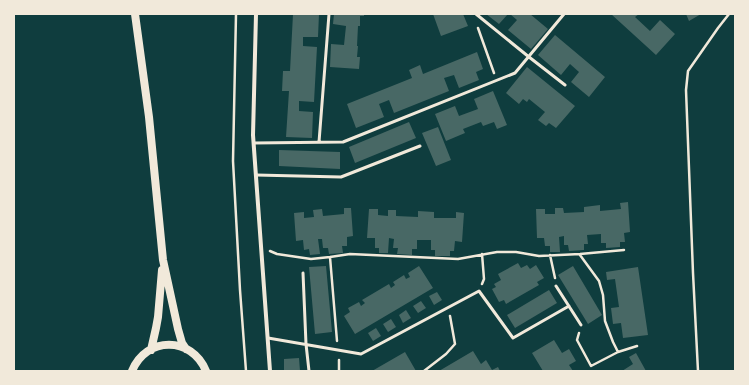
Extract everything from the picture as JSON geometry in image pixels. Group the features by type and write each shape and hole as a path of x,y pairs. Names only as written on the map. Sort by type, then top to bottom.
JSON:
{"main road":[{"path":"135,14 149,117 163,260 178,329 182,343 186,349"},
{"path":"150,350 158,317 163,260"},
{"path":"132,371 140,358 150,350 159,346 168,345 186,349 197,356 206,371"}],"street":[{"path":"256,14 253,135 270,371"}],"lane":[{"path":"319,142 329,14"},
{"path":"476,14 565,85"},
{"path":"254,143 343,142 496,81 515,73 564,14"},
{"path":"256,175 341,177 420,146"},
{"path":"302,273 309,371"},
{"path":"556,286 581,325"},
{"path":"268,338 361,354 479,291 513,338 569,306"}],"path":[{"path":"236,14 233,161 246,371"},
{"path":"698,371 692,273 686,90 688,72 729,14"},
{"path":"475,21 496,81"},
{"path":"261,247 277,254 311,259 330,258 350,254 458,259 497,252 516,252 539,256 624,250"},
{"path":"479,291 484,279 482,254"},
{"path":"580,254 599,281 603,295 605,321 618,352"},
{"path":"550,255 556,286"},
{"path":"330,258 339,371"},
{"path":"424,371 446,354 455,344 448,308"},
{"path":"581,325 577,340 591,366 618,352 637,346"}],"building":[{"path":"293,14 319,14 318,37 303,37 303,46 317,47 314,102 299,101 299,111 313,112 312,138 286,137 289,91 282,91 283,71 290,71"},
{"path":"334,14 364,14 364,16 360,16 360,26 358,26 357,57 360,57 359,69 330,67 331,44 344,45 346,26 333,24"},
{"path":"433,14 463,14 468,26 441,36"},
{"path":"486,14 508,14 499,24"},
{"path":"510,14 530,14 548,29 531,49 508,30 517,20"},
{"path":"611,14 639,14 635,17 650,31 660,20 675,34 656,55"},
{"path":"686,14 701,14 689,21"},
{"path":"555,35 605,77 589,97 571,82 579,72 570,64 561,75 538,55"},
{"path":"477,52 483,69 476,72 479,80 459,88 454,75 444,78 449,91 394,113 389,100 379,104 384,117 356,128 347,104 412,78 409,70 420,65 423,74"},
{"path":"527,67 575,106 556,128 549,123 546,126 538,120 545,112 529,99 527,102 523,99 519,104 506,93"},
{"path":"493,91 507,125 497,129 494,122 483,126 481,122 463,129 465,133 446,141 435,114 455,106 459,116 478,109 474,99"},
{"path":"409,122 416,138 355,163 349,147"},
{"path":"438,127 451,160 436,166 422,133"},
{"path":"279,150 340,152 340,169 279,166"},
{"path":"628,202 630,232 624,233 625,242 620,242 620,247 606,248 606,243 601,243 601,234 587,235 588,244 584,244 584,250 569,251 568,245 564,245 564,236 559,237 560,252 550,252 550,246 545,246 544,238 537,238 536,209 545,209 545,214 555,214 555,208 563,208 564,213 584,212 584,207 600,205 600,211 621,209 620,203"},
{"path":"344,208 351,208 353,236 347,237 347,246 342,246 343,253 329,254 328,248 323,248 322,239 318,239 320,254 310,255 309,249 304,250 303,240 296,241 294,213 304,212 304,218 314,217 313,210 322,209 323,216 344,214"},
{"path":"369,209 378,209 378,215 388,216 388,210 396,210 396,216 418,217 418,211 434,212 434,218 456,218 456,212 464,213 462,242 455,241 454,251 450,251 450,256 435,256 435,250 431,250 431,240 417,240 417,249 412,249 412,255 397,254 398,248 393,248 394,239 389,238 388,253 379,253 379,248 375,248 375,238 367,238"},
{"path":"518,263 521,268 527,265 530,269 536,265 544,278 537,282 539,285 506,304 504,300 499,302 492,289 496,287 494,284 501,280 498,274"},
{"path":"326,266 332,332 315,334 309,267"},
{"path":"419,266 433,288 355,334 344,316 350,312 348,308 359,302 361,306 365,303 362,300 389,284 391,288 395,285 393,282 404,275 406,279 410,277 408,273"},
{"path":"573,266 602,315 588,324 558,275"},
{"path":"638,267 648,335 623,338 621,323 613,324 611,308 619,307 615,279 607,280 606,272"},
{"path":"549,290 557,303 515,328 507,315"},
{"path":"437,292 442,300 434,305 429,296"},
{"path":"421,301 426,308 418,313 413,306"},
{"path":"406,310 411,318 403,323 399,315"},
{"path":"391,319 396,327 388,332 383,324"},
{"path":"376,328 381,336 373,341 368,333"},
{"path":"554,340 562,353 569,349 576,361 569,365 573,371 543,371 532,353"},
{"path":"473,351 481,364 486,360 492,370 498,367 500,371 439,371"},
{"path":"405,352 416,371 372,371"},
{"path":"636,353 646,371 622,371 633,364 629,357"},
{"path":"299,358 300,371 284,371 284,359"}]}
